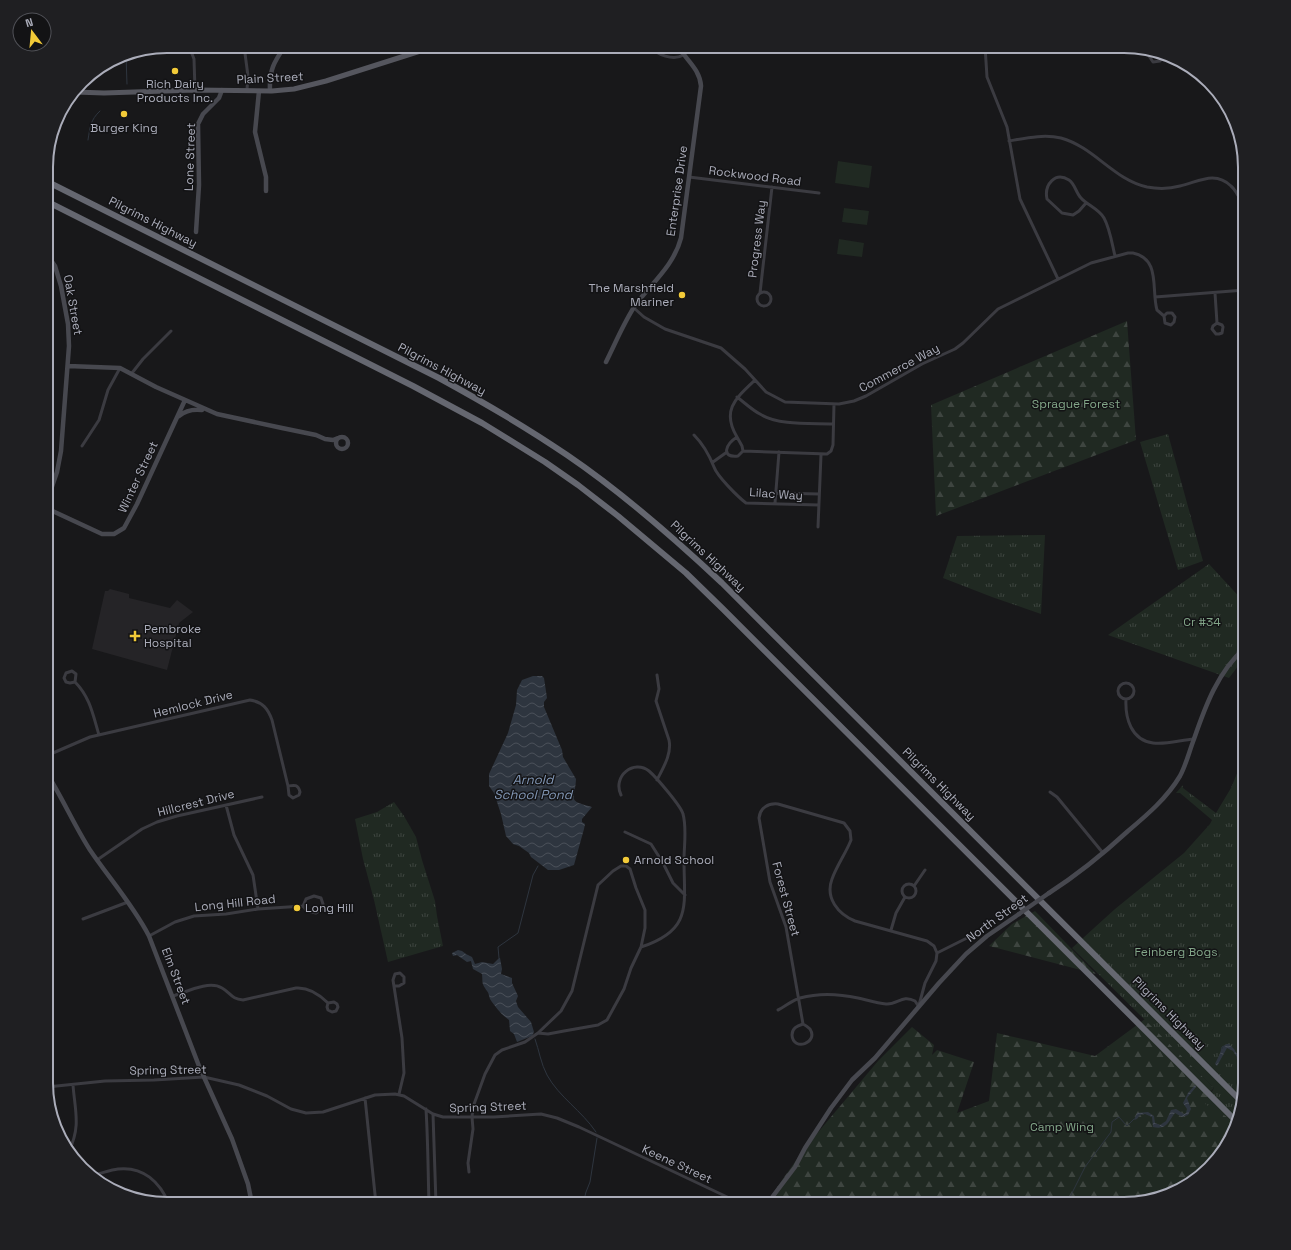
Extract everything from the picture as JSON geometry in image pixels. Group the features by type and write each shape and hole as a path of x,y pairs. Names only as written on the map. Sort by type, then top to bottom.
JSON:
{"highway":[{"name":"Pilgrims Highway","path":"53,185 439,378 530,431 569,456 608,484 684,546 722,583 1237,1097"},
{"path":"53,206 476,419 578,485 618,516 675,564 717,604 1232,1117"}],"main road":[{"name":"Plain Street","path":"81,92 195,90 259,91 294,89 318,84 414,53"}],"street":[{"path":"192,53 194,59 195,90"},
{"path":"245,53 248,73 247,90"},
{"path":"270,90 271,70 281,53"},
{"path":"660,53 675,58 683,55"},
{"path":"985,53 987,77 1005,120 1020,199 1058,279"},
{"name":"Enterprise Drive","path":"606,362 622,327 634,308 669,264 677,250 682,233 701,84 698,73 683,55"},
{"path":"1149,56 1153,62 1161,59"},
{"name":"Lone Street","path":"196,232 199,185 198,124 203,114 219,98 222,90"},
{"path":"259,91 256,132 266,173 266,191"},
{"path":"1010,141 1042,137 1060,138 1082,147 1128,180 1153,188 1174,187 1204,178 1217,178 1227,182 1235,190 1238,196"},
{"name":"Rockwood Road","path":"689,177 819,193"},
{"path":"1086,203 1073,215 1062,213 1047,199 1046,188 1049,183 1056,178 1061,177 1069,180 1078,195 1104,217 1115,256"},
{"name":"Progress Way","path":"760,293 766,292 770,295 771,301 768,305 763,306 759,304 757,299 760,293 772,187"},
{"name":"Commerce Way","path":"634,308 648,319 665,328 721,348 766,392 785,402 834,404 854,401 866,396 916,367 955,349 998,309 1091,263 1115,256 1133,253 1139,254 1147,260 1152,272 1155,297"},
{"name":"Oak Street","path":"53,262 57,271 66,308 69,335 61,451 53,484"},
{"path":"1164,316 1157,310 1155,297 1238,291"},
{"path":"1215,293 1217,323"},
{"path":"132,373 143,359 171,331"},
{"path":"68,366 120,368 156,387 208,411 325,439 333,440 341,437 347,440 347,444 342,449 325,439"},
{"path":"82,446 99,420 108,390 120,368"},
{"path":"743,451 742,446 731,426 731,408 737,397 755,380"},
{"path":"737,397 760,415 771,419 783,422 833,424"},
{"name":"Winter Street","path":"53,511 102,534 114,534 124,528 135,509 185,400"},
{"path":"727,452 733,457 738,456 743,451 827,454 831,451 833,446 834,404"},
{"path":"178,417 184,412 190,410 208,411"},
{"name":"Lilac Way","path":"694,435 699,440 705,452 713,462 714,468 737,496 746,503 819,505"},
{"path":"336,446 336,441 338,438"},
{"path":"727,452 727,446 730,442 737,438"},
{"path":"713,462 727,452"},
{"path":"775,503 779,452"},
{"path":"818,527 821,454"},
{"path":"776,493 820,494"},
{"path":"1237,656 1238,652"},
{"name":"North Street","path":"772,1197 795,1167 809,1141 842,1092 857,1074 875,1058 949,972 972,948 990,933 1075,875 1103,853 1150,812 1173,786 1183,769 1208,700 1237,656"},
{"path":"70,671 75,672 77,676 75,682 66,682 64,676 66,673 70,671"},
{"path":"657,675 658,689 656,701 670,746 657,780"},
{"path":"75,682 82,689 88,699 98,735"},
{"path":"1129,684 1134,691 1133,695 1126,699 1119,696 1118,692 1122,685 1129,684"},
{"path":"1126,699 1126,713 1130,726 1133,731 1146,741 1154,743 1194,739"},
{"name":"Hemlock Drive","path":"53,753 98,735 242,701 255,701 264,706 270,714 288,786"},
{"path":"621,795 618,788 619,780 624,773 628,770 637,768 647,770 680,808 683,814 685,826 685,895 682,912 678,922 671,932 657,942 641,947"},
{"name":"Elm Street","path":"53,785 97,860 139,918 149,936 204,1077 232,1139 248,1184 251,1197"},
{"path":"288,786 297,786 300,792 299,796 295,798 290,796 288,793 288,786"},
{"path":"1050,792 1057,798 1103,853"},
{"name":"Hillcrest Drive","path":"97,860 142,829 153,824 171,818 262,797"},
{"name":"Forest Street","path":"803,1024 796,1027 792,1034 796,1043 802,1045 808,1042 812,1036 810,1028 803,1024 785,923 771,886 759,818 763,808 770,804 778,804 835,820 847,825 851,833 851,840 831,883 831,892 834,904 847,918 927,941 934,946 937,953"},
{"path":"226,805 234,835 253,875 258,909"},
{"path":"625,832 651,844 673,883 685,895"},
{"path":"470,1172 468,1163 473,1129 472,1117 479,1087 487,1068 495,1055 502,1050 525,1042 538,1033 561,1011 572,991 598,885 613,871 621,866 626,866 630,869 645,910 645,928 641,947 631,968 624,989 607,1020 598,1025 545,1034 538,1033"},
{"path":"914,886 924,870"},
{"path":"910,883 914,886 916,890 912,898 905,897 901,891 903,886 910,883"},
{"name":"Long Hill Road","path":"311,896 319,897 323,902 321,910 316,914 307,912 303,906 306,899 311,896"},
{"path":"891,930 896,913 905,897"},
{"path":"83,919 128,902"},
{"name":"Long Hill Road","path":"149,936 188,917 258,909 303,906"},
{"path":"919,1007 925,983 936,961 937,953 971,936"},
{"path":"394,986 399,986 404,983 404,979 401,974 396,974 393,980 402,1038 404,1073 399,1094"},
{"path":"173,996 207,985 214,985 221,987 236,1000 243,1000 303,987 319,995 328,1003"},
{"path":"778,1010 798,998 837,995 888,1004 907,998 915,1001 919,1007"},
{"name":"Spring Street","path":"53,1087 105,1080 154,1080 204,1077 239,1084 267,1096 291,1109 306,1113 323,1112 365,1098 386,1094 399,1094 414,1101 433,1114 443,1117 534,1114 546,1115 567,1122 605,1139"},
{"path":"72,1145 75,1138 76,1129 73,1085"},
{"path":"365,1098 375,1197"},
{"path":"426,1109 428,1130 427,1174 429,1197"},
{"path":"433,1114 436,1197"},
{"name":"Keene Street","path":"605,1139 727,1197"},
{"path":"98,1174 118,1169 142,1172 150,1177 159,1186 164,1197"}],"shaded area":[{"name":"Pembroke Hospital","path":"110,589 129,594 129,598 170,608 177,600 193,612 179,623 167,670 92,649 105,591"}],"green space":[{"path":"838,161 872,166 869,188 835,183"},
{"path":"844,208 869,211 867,225 842,222"},
{"path":"839,239 864,243 862,257 837,254"},
{"name":"Sprague Forest","path":"1127,321 1136,440 936,516 931,405"},
{"path":"1168,434 1203,561 1178,570 1140,442"},
{"path":"1045,535 1041,614 943,578 957,536"},
{"name":"Cr #34","path":"1209,564 1238,595 1238,666 1229,678 1108,635"},
{"name":"Feinberg Bogs","path":"1238,771 1238,1083 1236,1105 1232,1120 1205,1104 1214,1088 1072,948 1115,909 1184,853 1210,824 1212,820 1180,793 1176,793 1183,785 1183,788 1216,813 1231,788"},
{"path":"394,802 416,837 435,901 443,946 388,962 355,819 377,812"},
{"path":"1035,911 1096,974 989,946 1012,924"},
{"name":"Camp Wing","path":"1145,1019 1214,1088 1211,1091 1232,1117 1223,1140 1210,1158 1199,1169 1181,1182 1160,1191 1139,1196 770,1197 804,1149 878,1061 912,1027 934,1045 932,1055 937,1050 974,1062 957,1113 989,1101 997,1033 1095,1056"}],"water":[{"name":"Arnold School Pond","path":"533,676 542,676 544,678 547,698 544,702 544,707 562,750 563,757 576,779 574,799 578,803 592,807 582,819 582,822 585,824 574,865 559,870 548,870 531,857 529,853 513,844 506,836 494,793 489,786 489,774 508,733 516,705 517,690 522,680"},
{"path":"458,950 472,957 475,964 482,962 493,964 500,958 502,969 501,974 512,978 512,983 518,996 516,1001 518,1007 531,1022 534,1032 532,1036 517,1042 514,1034 510,1031 509,1020 499,1011 490,999 482,981 482,974 473,969 471,961 467,962 457,955 453,956 452,953"},
{"path":"1229,1044 1234,1049 1238,1059 1233,1051 1227,1048 1217,1066 1215,1064 1223,1047"},
{"path":"1195,1085 1196,1087 1187,1098 1191,1109 1188,1115 1182,1117 1175,1113 1167,1124 1158,1128 1153,1127 1152,1117 1145,1114 1140,1115 1134,1120 1137,1113 1148,1112 1154,1116 1155,1123 1160,1125 1166,1121 1171,1110 1176,1109 1184,1114 1186,1113 1187,1109 1183,1103 1188,1093"}],"waterway":[{"path":"126,61 127,84"},
{"path":"88,140 92,121 100,111"},
{"path":"499,958 498,947 518,933 533,875 538,866"},
{"path":"535,1039 543,1066 552,1083 596,1132"},
{"path":"1221,1053 1222,1047 1226,1045"},
{"path":"1070,1197 1085,1167 1111,1132 1112,1122 1119,1117 1127,1126 1134,1119"},
{"path":"585,1197 590,1182 597,1138"}],"place":[{"name":"Rich Dairy Products Inc.","path":"175,71"},
{"name":"Burger King","path":"124,114"},
{"name":"The Marshfield Mariner","path":"682,295"},
{"name":"Pembroke Hospital","path":"135,636"},
{"name":"Arnold School","path":"626,860"},
{"name":"Long Hill","path":"297,908"}]}
